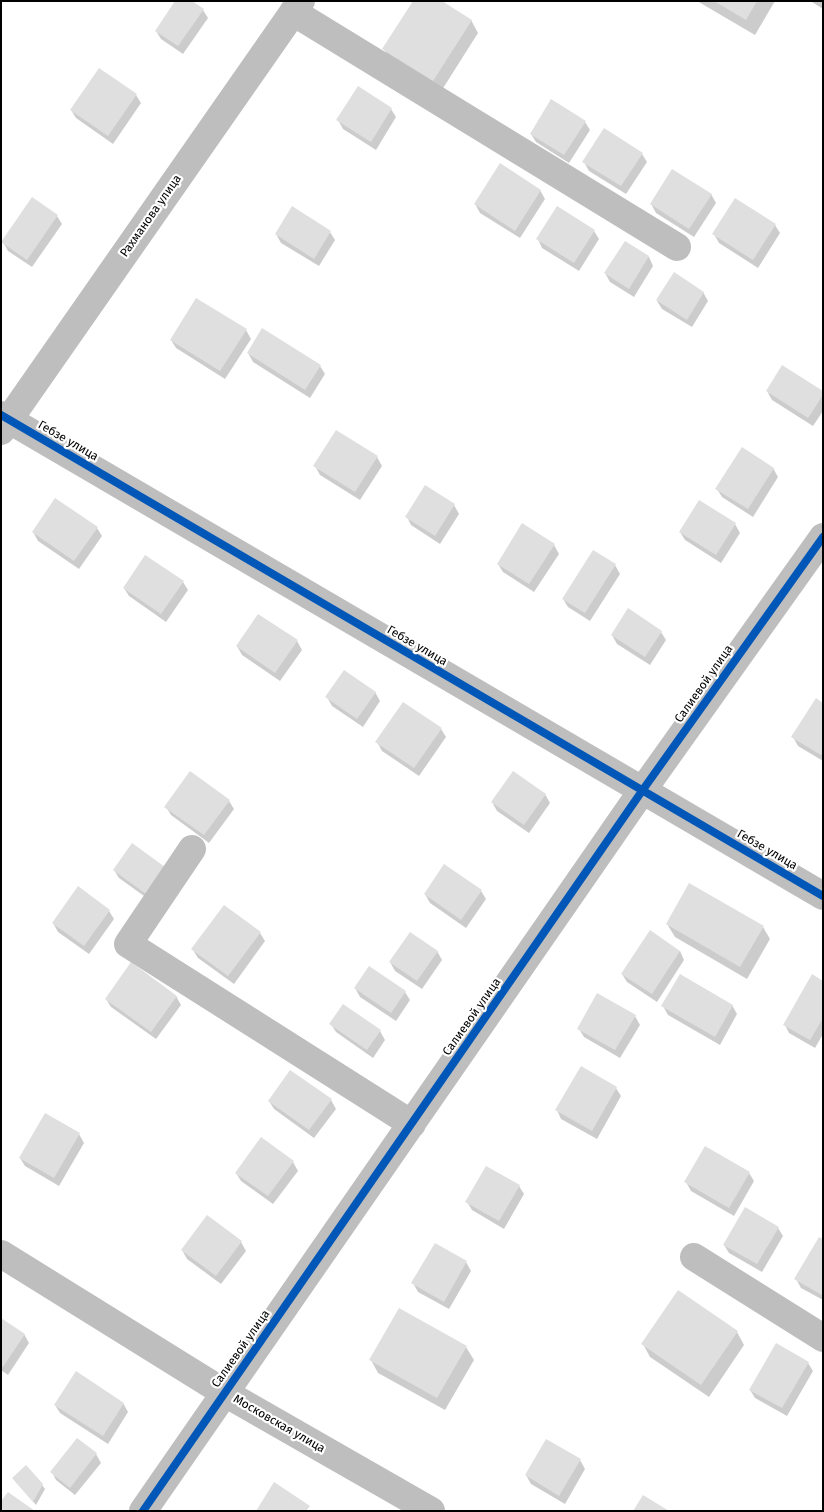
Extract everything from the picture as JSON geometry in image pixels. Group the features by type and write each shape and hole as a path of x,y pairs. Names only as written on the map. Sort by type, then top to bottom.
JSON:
{"street":[{"path":"297,7 677,246"},
{"name":"Рахманова улица","path":"4,422 297,7"},
{"name":"Гебзе улица","path":"4,422 823,896"},
{"name":"Салиевой улица","path":"143,1511 642,791 823,537"},
{"path":"192,849 128,944 412,1124"},
{"name":"Московская улица","path":"1,1254 225,1393 431,1511"},
{"path":"694,1257 823,1338"}],"building":[{"path":"175,1 192,1 204,9 178,46 155,31"},
{"path":"413,1 442,1 472,20 433,81 382,49"},
{"path":"714,1 757,1 746,20"},
{"path":"99,68 137,94 108,136 70,110"},
{"path":"358,86 392,108 371,142 336,120"},
{"path":"551,99 586,121 564,155 530,134"},
{"path":"604,128 643,153 621,186 582,162"},
{"path":"500,163 541,190 515,231 474,204"},
{"path":"672,169 712,194 689,229 650,204"},
{"path":"32,197 58,215 27,260 1,242"},
{"path":"735,198 776,224 753,260 712,234"},
{"path":"292,206 331,231 314,259 275,234"},
{"path":"557,206 595,230 574,263 536,239"},
{"path":"625,241 649,256 629,289 604,273"},
{"path":"674,272 704,292 687,320 656,300"},
{"path":"196,298 247,329 220,371 170,340"},
{"path":"262,328 321,365 305,390 247,353"},
{"path":"782,365 823,391 823,395 808,418 766,391"},
{"path":"336,430 378,456 355,492 313,466"},
{"path":"742,447 774,468 748,509 715,489"},
{"path":"425,485 455,504 435,536 405,517"},
{"path":"55,498 98,527 74,561 32,532"},
{"path":"699,500 736,523 716,555 679,532"},
{"path":"522,523 555,544 529,584 497,564"},
{"path":"593,550 616,564 585,613 562,599"},
{"path":"145,555 184,581 161,614 123,588"},
{"path":"628,608 662,631 645,657 611,635"},
{"path":"258,614 298,640 275,673 236,646"},
{"path":"344,670 376,692 357,719 325,697"},
{"path":"816,698 823,703 823,752 821,755 791,737"},
{"path":"403,702 442,728 414,768 375,742"},
{"path":"190,771 230,800 204,835 164,807"},
{"path":"513,771 546,794 524,825 491,802"},
{"path":"132,843 165,867 146,894 113,870"},
{"path":"444,864 482,890 461,920 424,894"},
{"path":"689,883 764,926 740,967 666,924"},
{"path":"78,886 110,910 84,946 52,923"},
{"path":"224,905 261,932 228,976 191,949"},
{"path":"650,930 680,951 652,994 621,974"},
{"path":"410,932 438,951 417,981 389,962"},
{"path":"131,962 177,996 151,1032 105,999"},
{"path":"369,966 406,991 391,1013 354,988"},
{"path":"680,974 733,1005 715,1037 661,1006"},
{"path":"812,974 823,981 823,1018 810,1040 783,1025"},
{"path":"597,993 636,1015 615,1050 577,1029"},
{"path":"343,1004 381,1030 367,1050 329,1024"},
{"path":"581,1066 617,1087 592,1131 555,1110"},
{"path":"290,1070 332,1099 309,1130 268,1101"},
{"path":"45,1113 80,1133 54,1178 19,1158"},
{"path":"261,1137 294,1161 268,1196 235,1173"},
{"path":"705,1146 750,1172 729,1208 684,1182"},
{"path":"486,1166 520,1185 499,1221 465,1202"},
{"path":"745,1207 779,1227 757,1264 723,1245"},
{"path":"207,1215 242,1241 216,1276 181,1250"},
{"path":"819,1237 823,1239 822,1295 794,1279"},
{"path":"435,1243 467,1261 444,1302 411,1283"},
{"path":"678,1290 738,1331 701,1385 641,1344"},
{"path":"399,1308 467,1346 437,1398 369,1360"},
{"path":"1,1318 25,1334 3,1367 1,1366"},
{"path":"776,1343 809,1362 782,1408 749,1390"},
{"path":"76,1371 124,1403 103,1436 54,1405"},
{"path":"77,1438 97,1453 70,1488 50,1472"},
{"path":"546,1439 581,1459 559,1496 525,1475"},
{"path":"26,1465 43,1484 33,1502 12,1478"},
{"path":"274,1482 310,1506 306,1511 256,1511"},
{"path":"8,1492 35,1511 1,1511 1,1501"},
{"path":"643,1495 669,1511 633,1511"}],"cycle path":[{"path":"1,415 823,896"},
{"path":"143,1511 642,791 823,537"}]}
